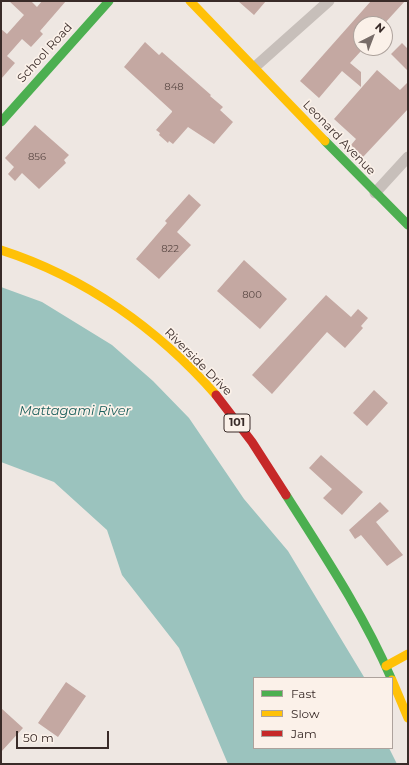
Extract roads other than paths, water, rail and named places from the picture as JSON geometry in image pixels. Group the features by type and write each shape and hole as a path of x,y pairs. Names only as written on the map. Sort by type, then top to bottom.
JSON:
{"main road":[{"name":"School Road","path":"1,122 109,1"},
{"path":"190,1 256,66"},
{"name":"Leonard Avenue","path":"256,66 313,130 408,225"},
{"name":"Riverside Drive","path":"1,250 37,262 74,281 134,319 164,342 219,398 258,451 340,578 391,677"},
{"path":"386,666 408,654"},
{"name":"Riverside Drive","path":"393,681 408,718"}],"street":[{"path":"256,66 329,1"},
{"path":"375,193 408,157"}],"water":[{"name":"Mattagami River","path":"1,287 42,302 112,345 153,381 189,418 244,499 288,551 364,677 253,677 253,749 390,749 397,764 228,764 179,648 122,575 107,530 54,482 1,462"}]}
